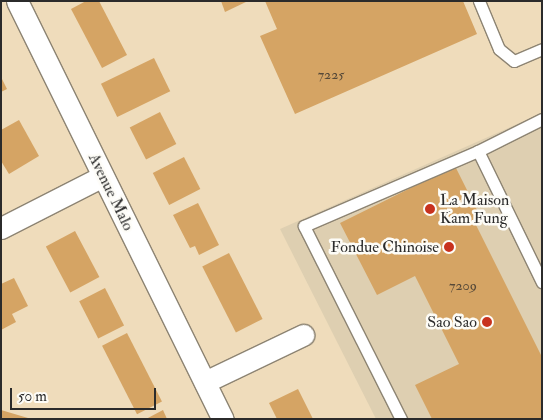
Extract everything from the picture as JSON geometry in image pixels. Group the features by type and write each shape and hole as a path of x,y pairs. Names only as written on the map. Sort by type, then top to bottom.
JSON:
{"street":[{"name":"Avenue Malo","path":"17,1 223,419"},
{"path":"1,228 103,176"},
{"path":"205,382 303,335"}],"lane":[{"path":"479,1 500,49 514,61 542,49"},
{"path":"400,419 304,226 478,151 542,119"},
{"path":"478,151 542,282"}],"shaded area":[{"path":"542,113 542,419 376,419 280,229"}],"building":[{"path":"86,1 99,1 127,55 102,68 71,9"},
{"path":"221,1 248,1 225,12"},
{"path":"265,1 463,1 477,34 295,114 260,36 277,29"},
{"path":"154,58 170,91 117,117 101,84"},
{"path":"1,77 7,89 1,92"},
{"path":"160,112 176,144 146,160 130,127"},
{"path":"19,120 39,156 9,174 1,161 1,130"},
{"path":"184,157 200,189 169,205 153,173"},
{"path":"455,166 480,216 473,219 542,357 542,419 432,419 415,385 459,364 415,276 377,295 340,223"},
{"path":"198,203 219,245 199,255 195,246 190,248 173,215"},
{"path":"75,231 99,277 70,292 46,246"},
{"path":"229,253 263,319 236,333 202,267"},
{"path":"14,278 28,306 12,314 16,322 1,330 1,284"},
{"path":"105,288 124,325 98,339 79,301"},
{"path":"127,333 162,402 137,414 102,346"},
{"path":"298,389 313,419 277,419 269,403"},
{"path":"1,410 28,418 28,419 1,419"},
{"path":"163,410 167,419 146,419"}],"place":[{"name":"La Maison Kam Fung","path":"430,209"},
{"name":"Fondue Chinoise","path":"449,247"},
{"name":"Sao Sao","path":"487,322"}]}
